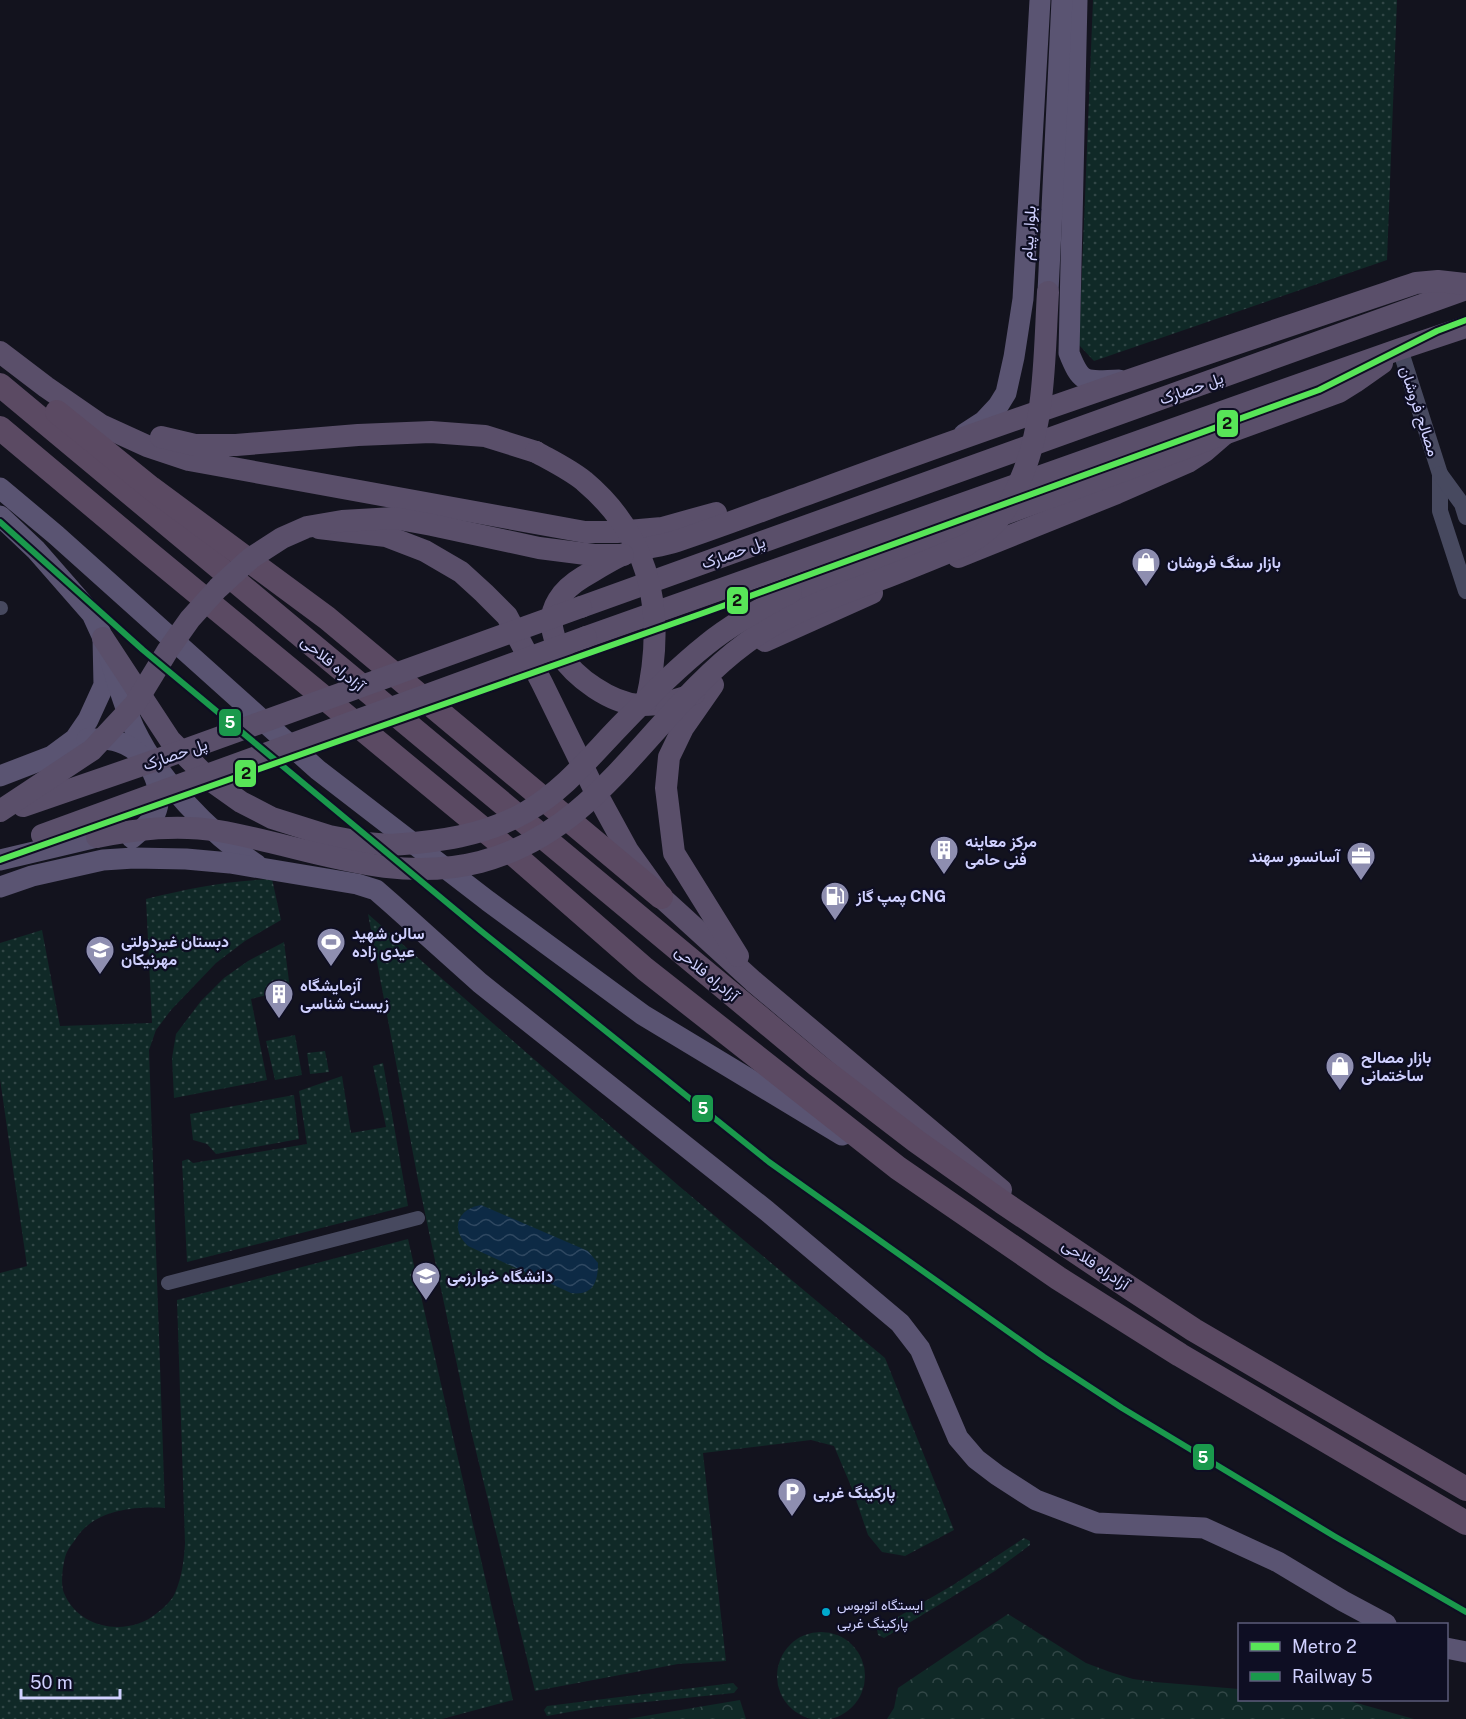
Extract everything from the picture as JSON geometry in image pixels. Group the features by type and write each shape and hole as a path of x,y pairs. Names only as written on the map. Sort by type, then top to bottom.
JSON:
{"highway":[{"path":"710,688 674,701 639,705 613,699 592,686 560,654 551,625 553,608 564,592 580,579 623,555 675,542 1128,379 1416,283 1466,284"},
{"name":"پل حصارک","path":"0,812 168,756 1466,288"},
{"path":"97,837 158,827 217,831 370,866 413,869 441,868 478,862 528,844 568,818 605,786 698,684 720,663 766,629 823,601 966,545 995,524 1014,494 1030,454 1042,393 1048,292"},
{"name":"پل حصارک","path":"42,835 586,637 1466,327"},
{"path":"103,638 170,740 210,780 241,802 272,819 351,841 390,845 466,836 524,813 558,790 579,771 620,726 706,645 740,621 791,592 1339,392 1400,349"},
{"path":"0,352 101,425 147,446 189,460 585,532 662,528 720,511 759,512"},
{"path":"0,367 151,488 327,618 661,897 753,981 1064,1243"},
{"name":"آزادراه فلاحی","path":"0,385 817,1065 925,1147 1002,1202 1194,1330 1466,1490"},
{"path":"101,425 195,445 236,445 358,435 431,432 485,436 536,452 567,468 584,481 621,519 640,553 652,594 655,630 652,680 641,720 621,769"},
{"name":"آزادراه فلاحی","path":"0,428 511,852 645,969 898,1168 1058,1278 1179,1355 1466,1523"},
{"path":"753,981 674,853 666,788 669,757 683,728 710,688 740,659 770,637 1188,462 1227,432"},
{"path":"0,812 92,750 135,704 190,619 218,588 251,558 282,538 307,527 342,521 394,518 539,548 583,554 623,555"},
{"path":"307,527 386,536 425,551 461,572 507,616 628,851 661,897"}],"main road":[{"name":"بلوار پیام","path":"955,440 984,421 998,406 1006,393 1014,357 1023,299 1040,0"},
{"path":"1048,292 1062,0"},
{"path":"1069,353 1077,0"},
{"path":"1023,299 1029,313 1044,321 1059,318 1070,306"},
{"path":"1014,357 1025,346 1040,339 1057,343 1069,353 1080,376 1090,381 1128,379"},
{"path":"0,488 318,770 488,902 643,1015 898,1168"},
{"path":"0,516 36,550 92,614 103,638 125,707 135,729 163,776 220,837 261,868"},
{"path":"0,776 52,756 75,740 88,720 104,686 103,638"},
{"path":"75,740 106,739 121,742 141,756 157,780 158,795 155,814 147,825 126,844 103,860"},
{"path":"0,850 42,835"},
{"path":"0,860 97,837"},
{"path":"0,887 32,876 103,860 135,858 186,859 261,868 357,884 376,890 480,983 767,1211 900,1323 920,1349 958,1438 976,1460 1036,1500 1097,1523 1204,1528 1278,1562 1384,1623"},
{"path":"1448,1648 1466,1652"}],"street":[{"name":"مصالح فروشان","path":"1400,349 1440,474"},
{"path":"1440,474 1461,504 1466,517"},
{"path":"1440,474 1440,511 1466,591"},
{"path":"168,1283 418,1218"}],"green space":[{"path":"1093,0 1397,0 1387,260 1094,361 1079,345"},
{"path":"272,879 281,920 245,941 216,963 171,1010 156,1030 149,1050 165,1508 141,1508 116,1512 105,1515 85,1528 70,1546 66,1556 62,1573 64,1593 81,1615 93,1622 119,1627 146,1621 174,1596 182,1568 185,1543 177,1300 408,1239 513,1700 442,1719 0,1719 0,1273 27,1266 0,1079 0,943 42,930 60,1026 152,1023 146,899 239,881"},
{"path":"368,914 679,1186 885,1358 954,1530 905,1556 882,1552 868,1535 834,1446 811,1440 703,1453 726,1661 678,1664 535,1691 471,1431 418,1180"},
{"path":"284,942 290,989 251,999 267,1080 174,1098 172,1058 176,1034 201,1001 224,978 248,961"},
{"path":"295,1035 302,1075 275,1080 266,1041"},
{"path":"325,1051 329,1072 310,1074 307,1053"},
{"path":"383,1063 408,1206 187,1262 182,1161 188,1159 193,1163 307,1144 299,1091 342,1076 351,1133 386,1127 373,1066"},
{"path":"294,1095 299,1139 216,1154 207,1144 193,1140 190,1114"},
{"path":"1024,1538 1030,1541 1030,1545 995,1571 884,1638 878,1635 877,1629 953,1585"},
{"path":"1008,1614 1086,1663 1133,1679 1238,1689 1238,1701 1350,1701 1414,1719 887,1719 894,1708 898,1688"},
{"path":"821,1632 838,1636 852,1645 861,1659 865,1676 861,1693 852,1707 838,1716 821,1720 804,1716 790,1707 781,1693 777,1676 781,1659 790,1645 804,1636"},
{"path":"733,1683 738,1688 734,1693 597,1707 547,1716 544,1710 547,1706"},
{"path":"740,1700 746,1719 627,1719"}],"water":[{"path":"481,1205 588,1251 598,1263 593,1286 584,1292 571,1293 468,1246 459,1233 459,1221 466,1211"}],"metro line":[{"name":"2","path":"0,860 706,612 1319,390 1437,331 1466,320"}],"rail line":[{"name":"5","path":"0,522 143,650 481,931 769,1162 1044,1357 1122,1408 1334,1536 1466,1612"}],"place":[{"name":"بازار سنگ فروشان","path":"1146,588"},
{"name":"مرکز معاینه فنی حامی","path":"944,876"},
{"name":"آسانسور سهند","path":"1361,882"},
{"name":"پمپ گاز CNG","path":"835,922"},
{"name":"سالن شهید عیدی زاده","path":"331,968"},
{"name":"دبستان غیردولتی مهرنیکان","path":"100,976"},
{"name":"آزمایشگاه زیست شناسی","path":"279,1020"},
{"name":"بازار مصالح ساختمانی","path":"1340,1092"},
{"name":"دانشگاه خوارزمی","path":"426,1302"},
{"name":"پارکینگ غربی","path":"792,1518"},
{"name":"ایستگاه اتوبوس پارکینگ غربی","path":"826,1612"}]}
